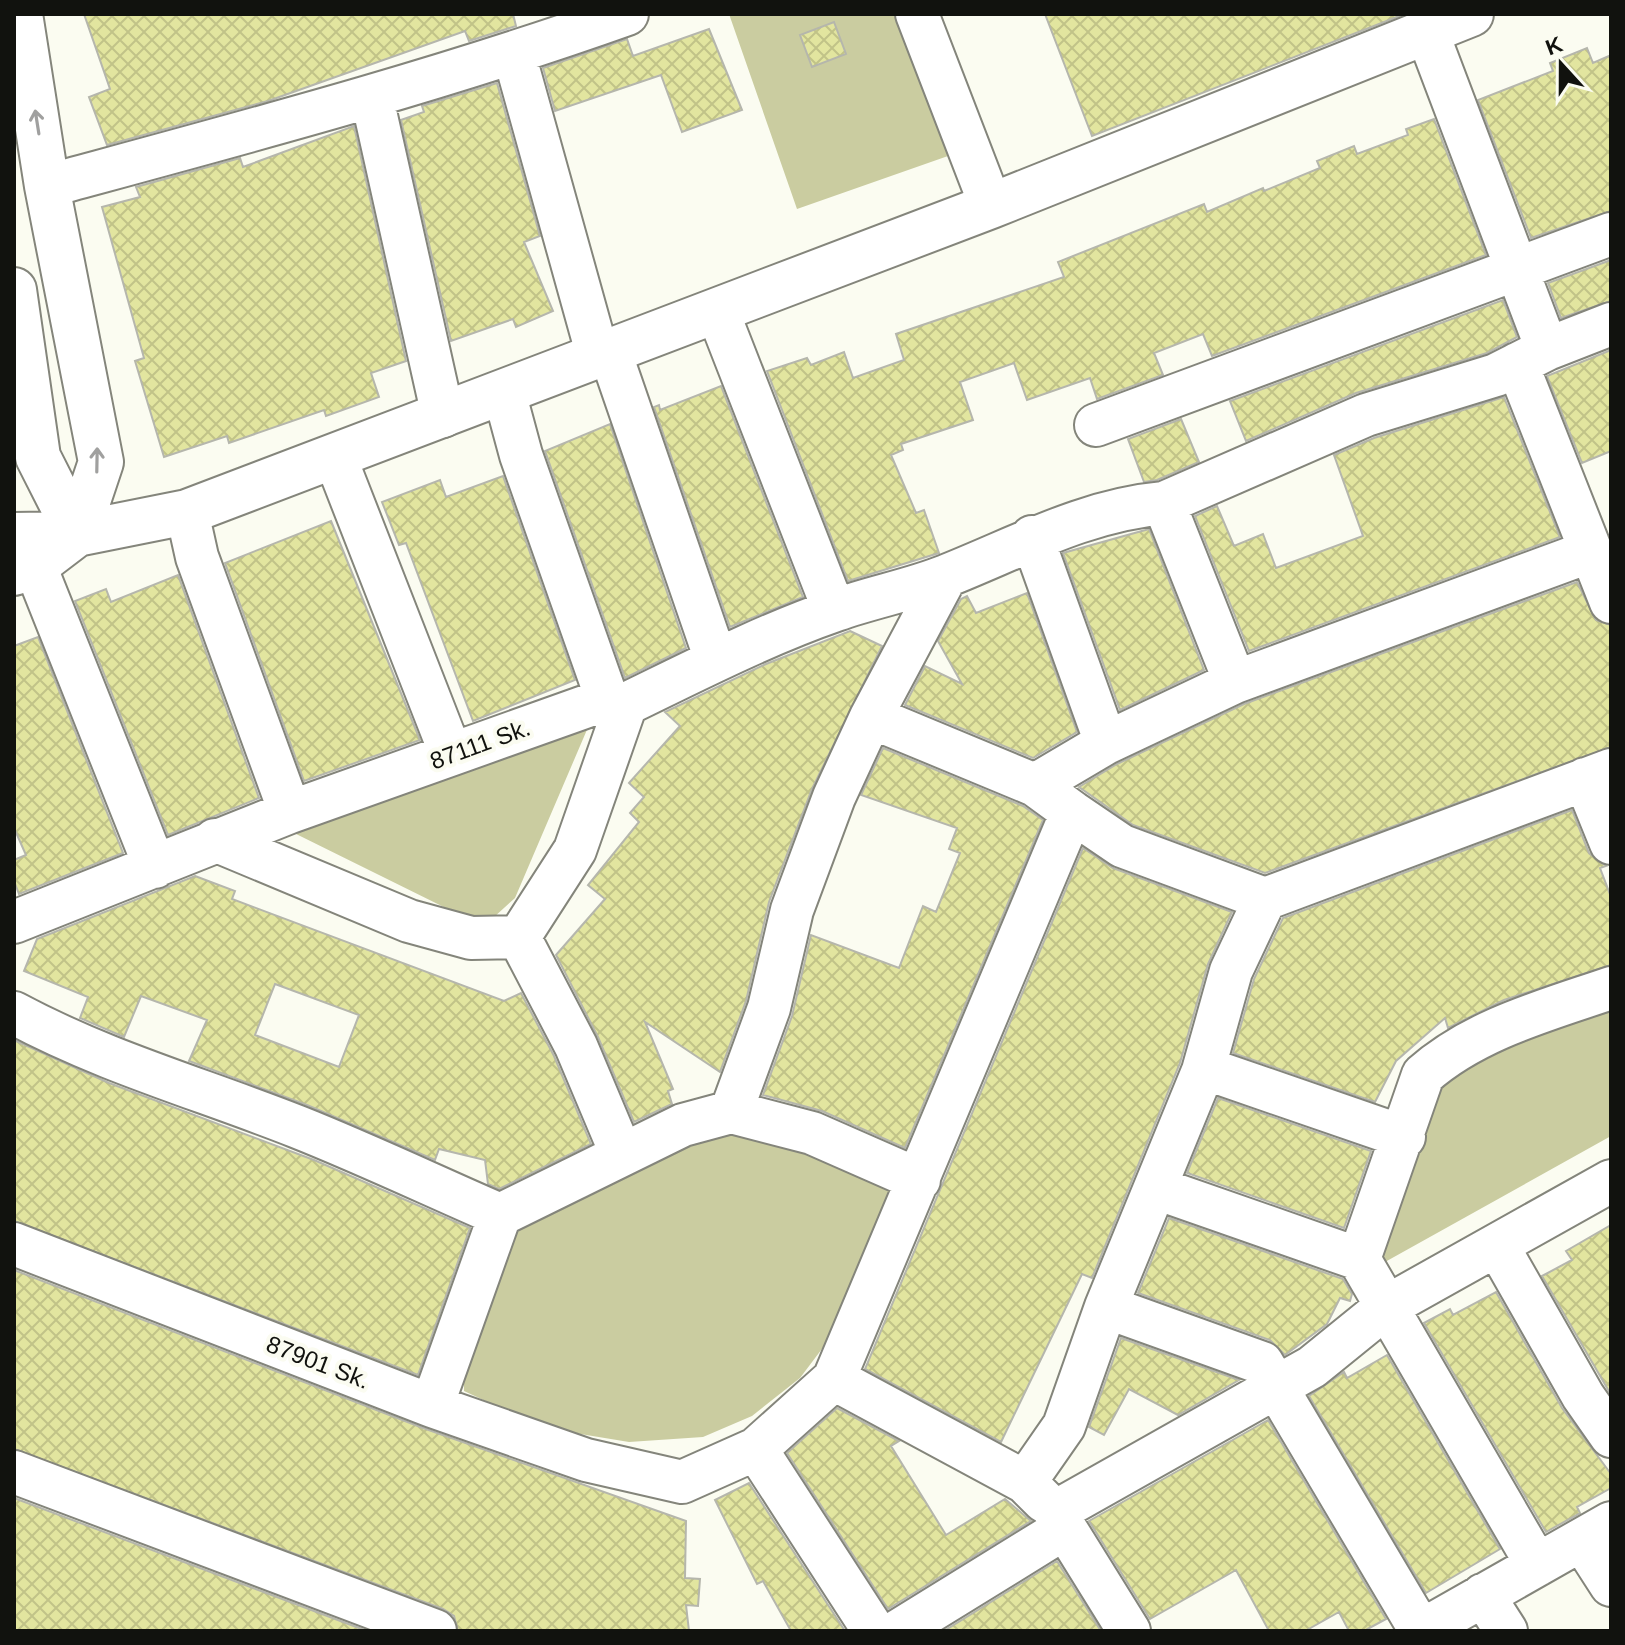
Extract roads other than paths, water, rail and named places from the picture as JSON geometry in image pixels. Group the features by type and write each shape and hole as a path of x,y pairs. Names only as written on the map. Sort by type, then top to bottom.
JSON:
{"street":[{"path":"20,14 47,186 101,462 77,534"},
{"path":"47,186 372,98 514,54 627,14"},
{"path":"917,14 991,206"},
{"path":"155,867 21,558 77,534 187,512 335,457 991,206 1471,14"},
{"path":"1427,32 1515,269 1532,357 1591,551 1611,602"},
{"path":"514,54 604,354 716,660"},
{"path":"372,98 443,416"},
{"path":"1096,425 1611,234"},
{"path":"14,290 16,333 38,457 77,534"},
{"path":"717,310 834,610"},
{"name":"87111 Sk.","path":"14,922 290,812 451,754 616,702 834,610 946,576 1032,537 1128,506 1164,503 1366,415 1496,375 1611,324"},
{"path":"504,392 521,455 616,702 575,850 519,937"},
{"path":"335,457 451,754"},
{"path":"1164,503 1235,682"},
{"path":"187,512 197,557 290,812"},
{"path":"1032,537 1106,743"},
{"path":"1035,785 1106,743 1235,682 1591,551"},
{"path":"731,1112 769,1008 792,910 834,797 871,717 946,576"},
{"path":"871,717 1035,785 1122,846 1265,899 1598,775 1611,843"},
{"path":"1072,812 834,1379 1025,1482 1060,1520 1129,1631"},
{"path":"215,840 409,921 471,938 519,937"},
{"path":"1025,1482 1064,1426 1106,1307 1204,1068 1231,971 1265,899"},
{"path":"519,937 576,1046 621,1153"},
{"path":"1359,1259 1404,1137 1423,1075 1443,1057 1515,1021 1611,988"},
{"path":"14,1013 66,1041 298,1127 500,1215"},
{"path":"1204,1068 1404,1137"},
{"path":"432,1406 500,1215 621,1153 683,1125 731,1112 812,1133 919,1180"},
{"path":"898,1631 1060,1520 1276,1386 1312,1367 1386,1307 1611,1181"},
{"path":"1156,1188 1359,1259 1537,1565"},
{"name":"87901 Sk.","path":"14,1244 432,1406 586,1460 682,1482 756,1449 834,1379"},
{"path":"1497,1245 1583,1396 1611,1436"},
{"path":"1106,1307 1262,1363 1421,1631 1596,1531 1611,1585"},
{"path":"756,1449 874,1631"},
{"path":"14,1472 435,1631"},
{"path":"1483,1595 1506,1631"}]}
